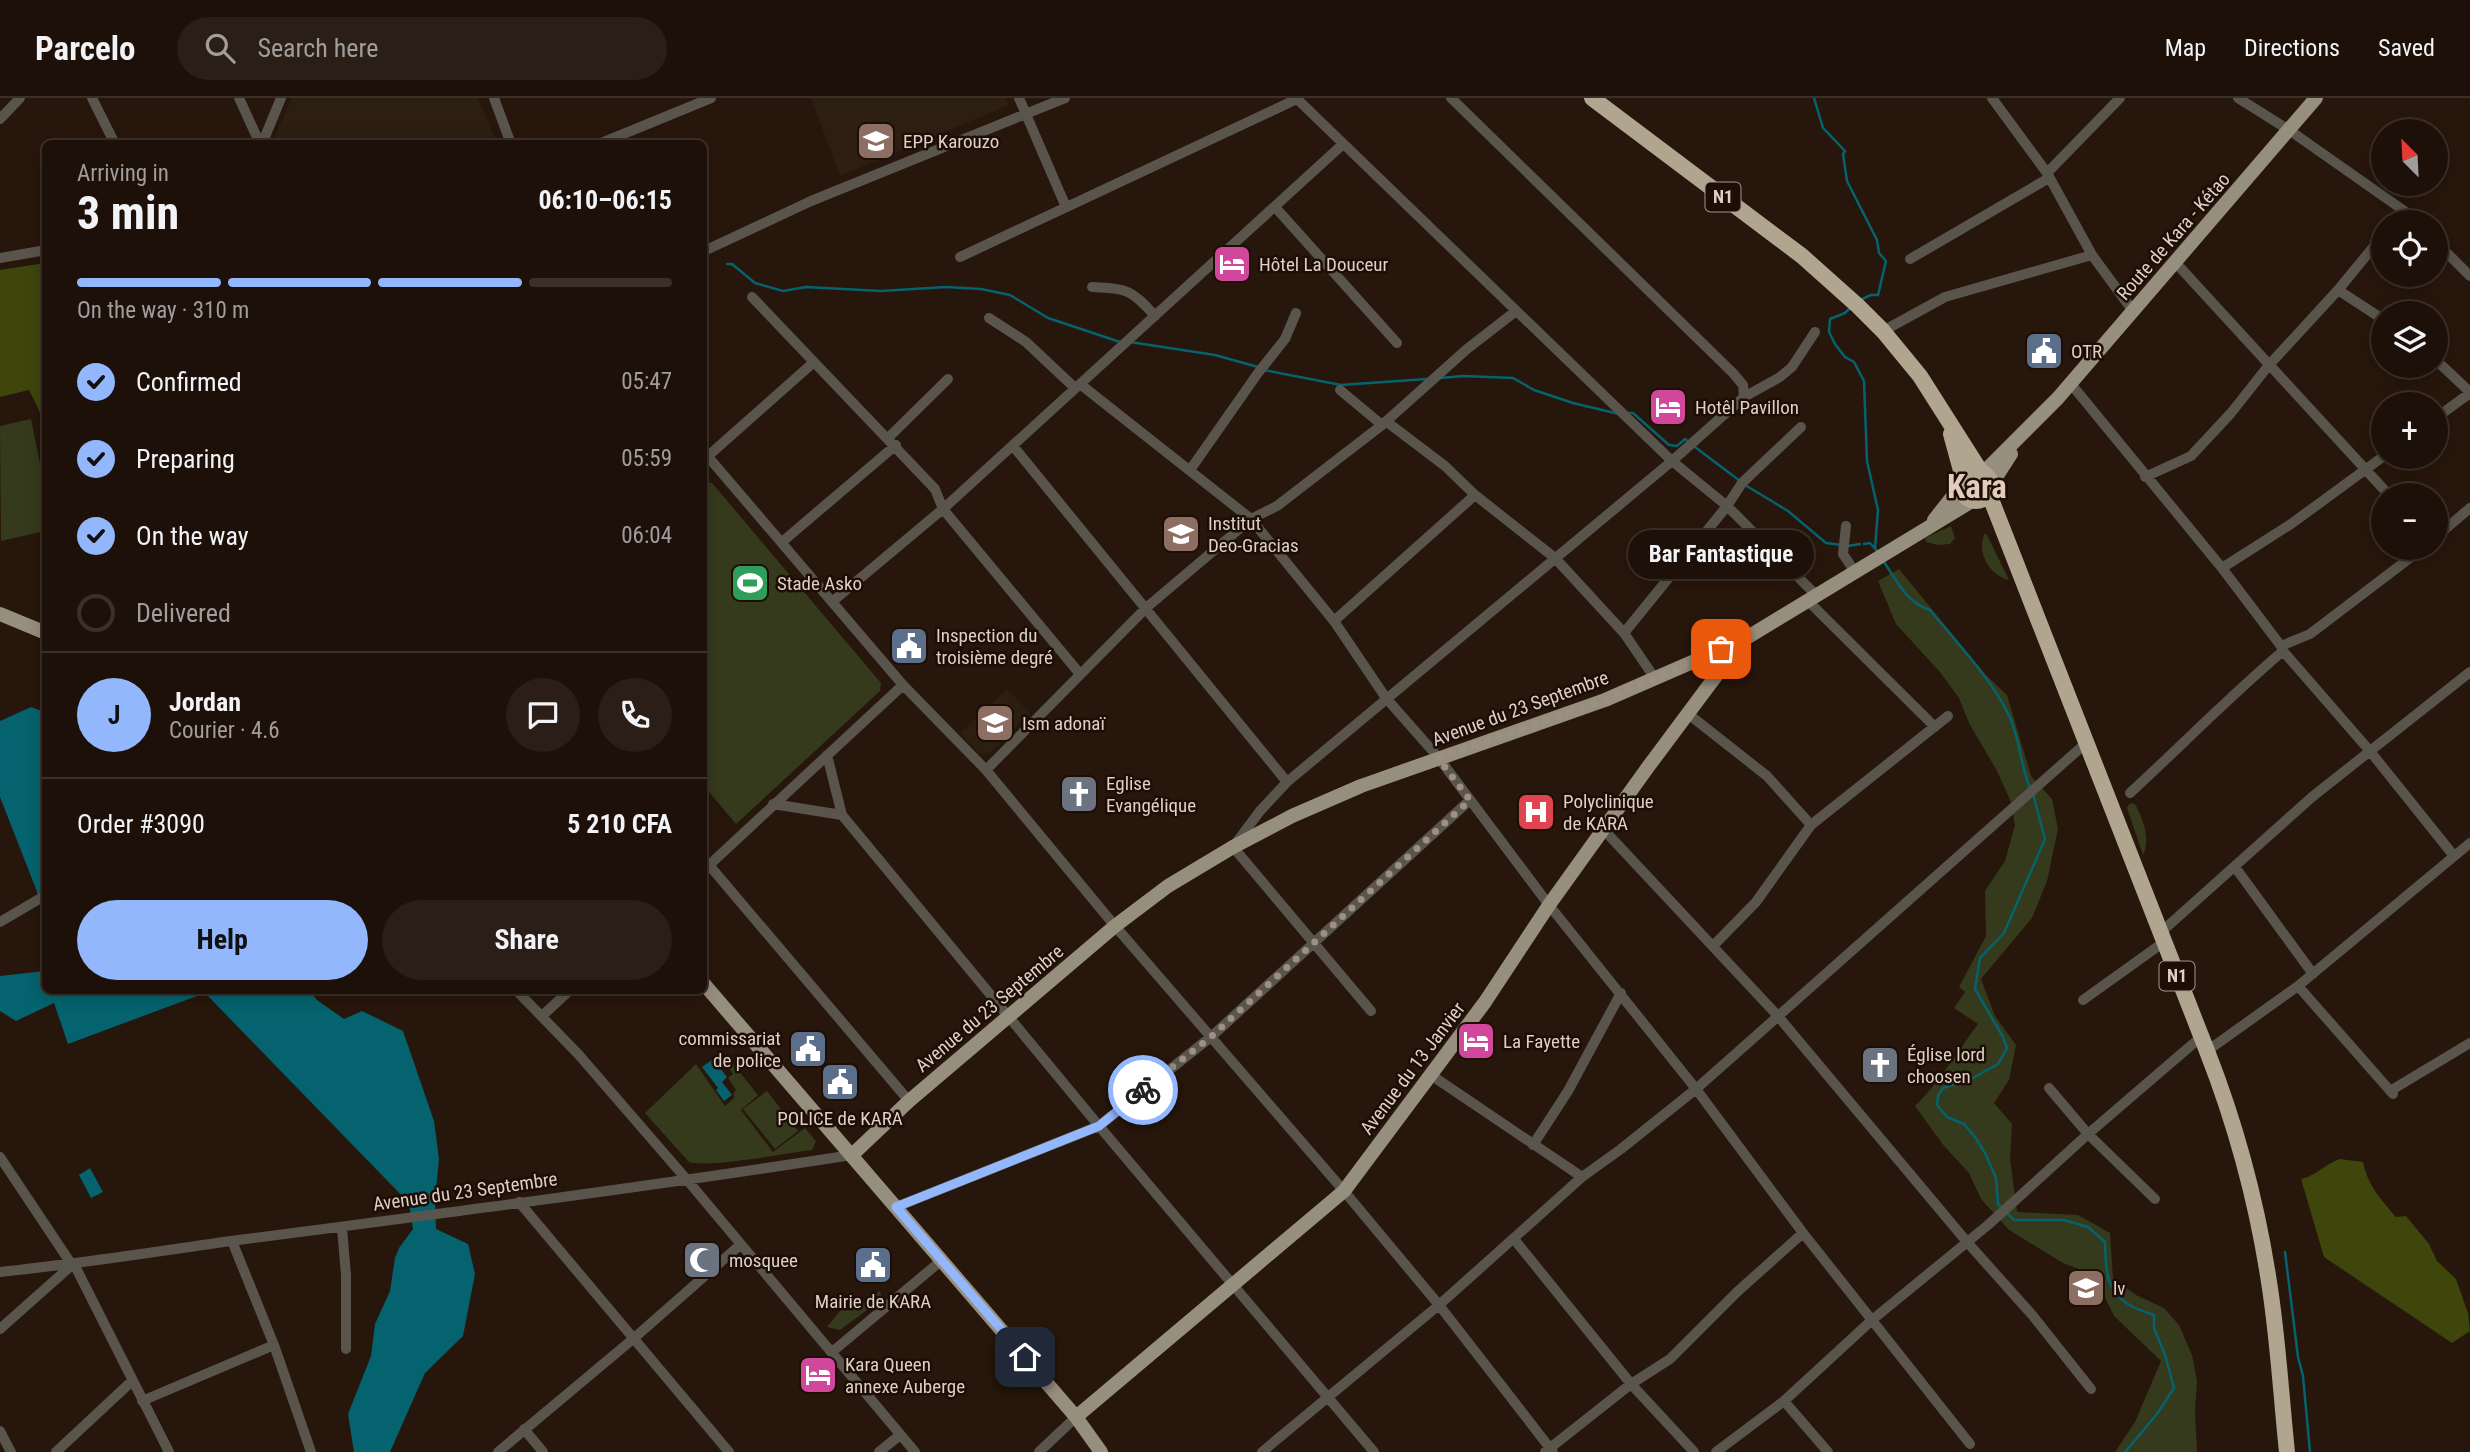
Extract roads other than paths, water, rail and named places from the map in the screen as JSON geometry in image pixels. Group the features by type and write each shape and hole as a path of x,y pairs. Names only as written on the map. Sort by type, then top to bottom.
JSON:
{"highway":[{"name":"N1","path":"1592,98 1802,256 1855,303 1883,331 1920,376 1946,415 2005,538 2204,1043 2234,1126 2264,1251 2274,1315 2287,1452"},
{"name":"N1","path":"1946,415 1964,496 1982,488"},
{"path":"1962,482 1970,472 1982,488"}],"main road":[{"name":"Route de Kara - Kétao","path":"1982,488 2316,98"},
{"name":"Avenue du 23 Septembre","path":"1928,526 1962,482"},
{"name":"Avenue du 23 Septembre","path":"852,1155 909,1101 1115,926 1168,886 1233,847 1292,816 1361,786 1605,700 1743,640 1880,557 1982,488"},
{"path":"0,614 42,632"},
{"name":"Avenue du 13 Janvier","path":"1076,1417 1344,1191 1485,1002 1549,905 1743,640"},
{"path":"707,987 1076,1417 1101,1452"}],"street":[{"path":"0,119 20,98"},
{"path":"92,98 113,140"},
{"path":"239,98 259,140"},
{"path":"263,140 281,98"},
{"path":"494,98 510,140"},
{"path":"609,140 711,98"},
{"path":"1019,98 1066,208"},
{"path":"707,250 811,201 1065,98"},
{"path":"1451,98 1733,373 1743,385 1744,397"},
{"path":"1992,98 2048,176 2092,255 2133,311"},
{"path":"1910,259 2048,176 2120,98"},
{"path":"2238,98 2289,130 2403,210"},
{"path":"960,257 1296,99 1672,461 1727,506 1935,727"},
{"path":"833,601 943,509 1342,145"},
{"path":"1275,207 1397,343"},
{"path":"2145,477 2191,456 2231,413 2269,365 2339,290 2371,250"},
{"path":"0,258 42,251"},
{"path":"2448,254 2470,276"},
{"path":"1883,331 1945,297 2092,255"},
{"path":"2175,262 2377,483"},
{"path":"1092,287 1128,290 1155,316"},
{"path":"2339,290 2371,311"},
{"path":"752,296 935,489 943,509 1080,674"},
{"path":"986,771 1146,608 1251,519 1277,506 1385,423 1516,311"},
{"path":"1190,470 1285,339 1296,313"},
{"path":"989,318 1026,342 1077,386 1251,519 1334,621 1386,698 1438,758 1549,905 1696,1088 1802,1233 1970,1444"},
{"path":"1371,1012 1233,847 1260,811 1287,782 1672,461 1744,397 1780,377 1792,367 1815,332"},
{"path":"814,362 708,457 903,685 986,771 1115,926 1344,1191 1439,1305 1549,1451 1630,1384 1670,1359 1737,1292 1802,1233"},
{"path":"2448,371 2470,392 2448,409"},
{"path":"782,542 892,441 948,379"},
{"path":"2071,384 2222,568 2282,649 2369,750 2454,856"},
{"path":"1339,390 1445,466 1475,495 1555,558 1624,632 1654,677"},
{"path":"1624,632 1727,506 1742,483 1801,427"},
{"path":"1013,446 1287,782"},
{"path":"2222,568 2291,524 2371,465"},
{"path":"1334,621 1475,495"},
{"path":"2448,527 2470,508"},
{"path":"1846,526 1843,554 1855,572"},
{"path":"2130,793 2282,649 2310,634 2407,560"},
{"path":"2083,1000 2162,938 2312,797 2470,672"},
{"path":"707,866 903,685"},
{"path":"1687,713 1767,776 1811,825"},
{"path":"1713,946 1756,902 1811,825 1948,716"},
{"path":"1262,1452 1439,1305 1581,1177 1621,1149 1696,1088 2086,743"},
{"path":"827,755 842,815 1099,1126 1374,1452"},
{"path":"896,1207 1099,1126 1212,1036 1470,800"},
{"path":"773,804 842,815"},
{"path":"1604,830 1777,1015 2091,1389"},
{"path":"1716,1452 1784,1401 1872,1320 1988,1226 2088,1134 2204,1043 2298,986 2470,843"},
{"path":"2235,867 2313,974"},
{"path":"707,868 909,1101"},
{"path":"1,918 42,897"},
{"path":"2298,986 2392,1093 2470,1043"},
{"path":"1533,1145 1569,1091 1621,993"},
{"path":"520,994 688,1181 915,1452"},
{"path":"542,1016 566,994"},
{"path":"1431,1074 1581,1177"},
{"path":"2049,1088 2088,1134 2155,1199"},
{"name":"Avenue du 23 Septembre","path":"0,1272 73,1265 232,1241 688,1181 852,1155"},
{"path":"0,1157 73,1265 169,1452"},
{"path":"519,1202 729,1452"},
{"path":"342,1228 346,1275 346,1349"},
{"path":"1514,1240 1630,1384 1694,1452"},
{"path":"232,1241 274,1345 311,1452"},
{"path":"498,1452 740,1245"},
{"path":"832,1352 942,1261"},
{"path":"0,1329 73,1265"},
{"path":"142,1401 274,1345"},
{"path":"56,1452 132,1381"},
{"path":"1784,1401 1828,1452"},
{"name":"Avenue du 13 Janvier","path":"1039,1452 1076,1417"},
{"path":"524,1429 543,1452"},
{"path":"0,1431 11,1452"},
{"path":"879,1452 900,1434"}],"water":[{"path":"31,707 42,711 42,910 0,797 0,721"},
{"path":"42,971 42,994 202,994 68,1044 54,1003 16,1021 0,1011 0,976"},
{"path":"206,994 312,994 344,1019 362,1011 403,1031 434,1121 439,1159 435,1199 436,1229 468,1244 475,1274 463,1336 425,1373 390,1452 354,1452 348,1414 371,1356 375,1324 390,1291 395,1258 413,1229 409,1203"},
{"path":"713,1059 727,1077 722,1082 732,1095 724,1101 702,1067"},
{"path":"90,1168 103,1192 91,1198 79,1175"}],"waterway":[{"path":"1814,98 1823,128 1845,151 1843,154 1847,181 1877,240 1879,253 1886,261 1878,295 1860,300"},
{"path":"727,264 732,264 755,283 783,291 806,287 881,291 946,287 981,289 1010,295 1048,318 1120,342"},
{"path":"1850,308 1830,319 1829,332 1845,357 1854,362 1864,381 1867,461 1878,510 1875,548"},
{"path":"1130,342 1215,355 1258,367"},
{"path":"1264,370 1341,385 1427,379"},
{"path":"1440,378 1513,378 1534,390 1619,414"},
{"path":"1629,413 1633,413 1669,445 1677,446 1685,439 1690,443"},
{"path":"1695,447 1740,481"},
{"path":"1745,485 1788,511 1826,543 1842,545"},
{"path":"1864,544 1870,543 1879,553"},
{"path":"1848,546 1860,544"},
{"path":"1884,562 1903,590 1915,602 1930,610 1995,691 2014,728 2030,788"},
{"path":"2002,1208 1998,1204 1996,1178 1975,1137 1964,1124 1947,1117 1937,1105 1943,1088 1973,1078 1998,1064 2007,1048 1975,989 1980,958 2004,933 2045,839 2033,794"},
{"path":"2007,1213 2014,1220 2064,1220 2088,1227 2105,1242 2107,1270 2113,1289 2128,1304 2154,1315 2154,1328 2174,1388 2157,1414 2125,1452"},
{"path":"2285,1252 2298,1357 2303,1376 2310,1452"}],"place":[{"name":"EPP Karouzo","path":"876,141"},
{"name":"Hôtel La Douceur","path":"1232,264"},
{"name":"OTR","path":"2044,351"},
{"name":"Hotêl Pavillon","path":"1668,407"},
{"name":"Institut Deo-Gracias","path":"1181,534"},
{"name":"Stade Asko","path":"750,583"},
{"name":"Inspection du troisième degré","path":"909,646"},
{"name":"Bar Fantastique","path":"1721,649"},
{"name":"Ism adonaï","path":"995,723"},
{"name":"Eglise Evangélique","path":"1079,794"},
{"name":"Polyclinique de KARA","path":"1536,812"},
{"name":"La Fayette","path":"1476,1041"},
{"name":"commissariat de police","path":"808,1049"},
{"name":"Église lord choosen","path":"1880,1065"},
{"name":"POLICE de KARA","path":"840,1082"},
{"name":"mosquee","path":"702,1260"},
{"name":"Mairie de KARA","path":"873,1265"},
{"name":"lv","path":"2086,1288"},
{"name":"Kara Queen annexe Auberge","path":"818,1375"}],"district":[{"name":"Kara","path":"1977,486"}]}
